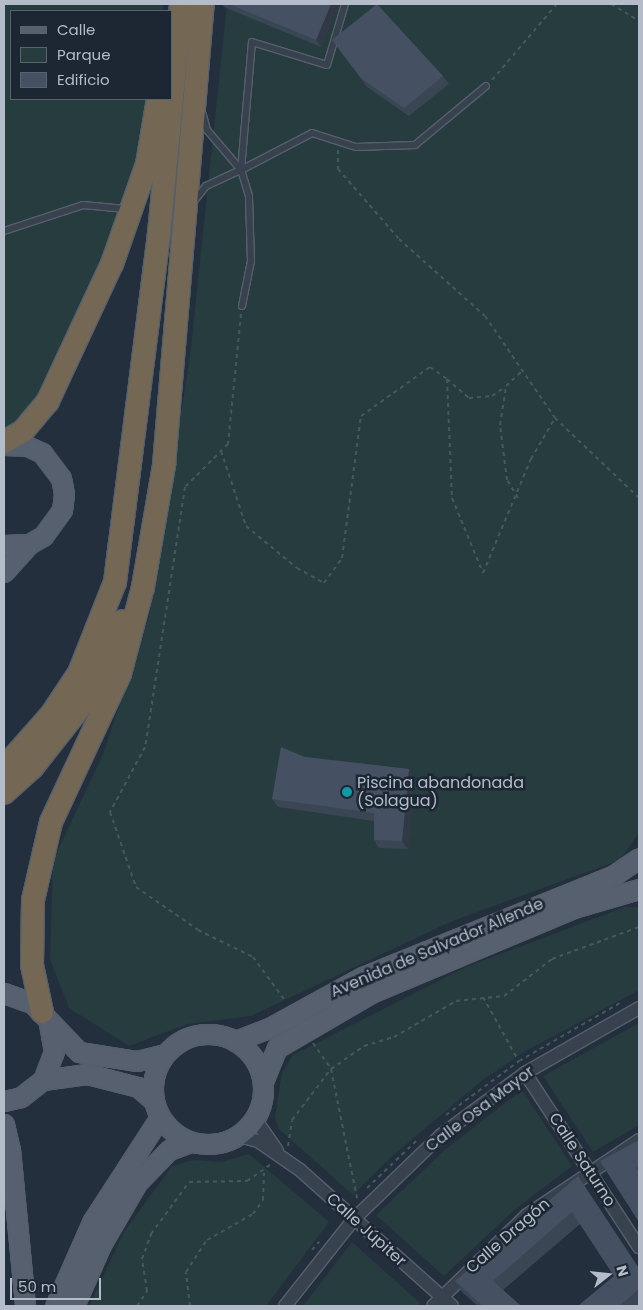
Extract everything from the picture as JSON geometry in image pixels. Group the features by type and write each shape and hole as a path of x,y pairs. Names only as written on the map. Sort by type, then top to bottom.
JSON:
{"highway":[{"path":"172,97 181,4"},
{"path":"45,1017 32,965 33,900 51,822 120,674 143,587 164,465 199,101 203,4"},
{"path":"4,793 32,768 80,706 128,605 145,516 203,4"},
{"path":"4,443 23,431 48,401 133,210 158,100"},
{"path":"4,768 51,715 79,674 115,582 159,232 172,100"}],"main road":[{"path":"4,443 28,446 42,453 61,478 62,510 49,530 29,544 4,572"},
{"path":"4,545 29,544"},
{"name":"Avenida de Salvador Allende","path":"235,1041 294,1013 362,977 614,875 639,858"},
{"name":"Avenida de Salvador Allende","path":"263,1082 278,1048 305,1030 371,993 574,908 639,889"},
{"path":"5,992 45,1017 79,1052 137,1061 165,1054 197,1035 235,1041 248,1051 263,1082 255,1119 239,1136 207,1145 191,1142 168,1128 157,1109 138,1087 87,1074 43,1080"},
{"path":"4,1101 22,1097 43,1080 54,1052 45,1017"},
{"path":"55,1306 92,1222 157,1109 156,1068 165,1054"},
{"path":"4,1124 10,1149 24,1306"},
{"path":"74,1306 101,1245 137,1183 169,1150 191,1142"}],"street":[{"name":"Calle Osa Mayor","path":"285,1306 354,1219 441,1135 522,1067 639,1008"},
{"name":"Calle Saturno","path":"522,1067 639,1246"},
{"name":"Calle Júpiter","path":"255,1119 279,1154 354,1219 437,1301 452,1306"},
{"name":"Calle Júpiter","path":"239,1136 279,1154"},
{"name":"Calle Dragón","path":"437,1301 527,1215 588,1170 639,1140"}],"lane":[{"path":"242,306 251,261 249,196 241,170 252,42 327,65 345,4"},
{"path":"186,222 196,195 206,186 312,134 356,147 414,145 486,86"},
{"path":"199,101 207,130 241,170"},
{"path":"4,231 83,206 133,210"}],"path":[{"path":"486,86 557,4"},
{"path":"611,4 639,21"},
{"path":"338,142 338,169 398,239 485,316 555,418 639,498"},
{"path":"242,306 228,444 185,487 145,747 110,812 136,888 198,930 252,957 294,1013"},
{"path":"221,451 246,526 297,568 324,583 342,558 361,416 430,367 448,379 469,398 492,396 522,371"},
{"path":"448,379 452,498 483,573 518,498 531,459 555,418"},
{"path":"506,386 500,425 507,480 518,498"},
{"path":"137,1306 147,1291 142,1259 150,1234 189,1182 247,1181 264,1173 279,1154 290,1144 292,1120 331,1069 364,1046 394,1036 456,1001 504,996 552,959 639,927"},
{"path":"483,997 522,1067"},
{"path":"305,1030 331,1069 357,1198"},
{"path":"190,1306 186,1272 208,1240 253,1214 263,1200 264,1173"}],"green space":[{"path":"4,4 164,4 163,10 10,10 10,100 153,100 132,198 32,414 4,430"},
{"path":"227,4 639,4 639,833 620,860 450,922 251,1016 187,1024 129,1046 69,1008 50,959 53,861 104,752 149,616 190,357"},
{"path":"625,907 639,907 639,990 526,1051 484,1079 392,1156 353,1195 279,1129 275,1117 282,1073 293,1055 466,967"},
{"path":"639,1023 639,1125 593,1152 543,1076"},
{"path":"522,1090 572,1166 514,1210 444,1276 376,1215 446,1149"},
{"path":"249,1154 329,1222 266,1306 89,1306 124,1232 172,1166 193,1160 221,1162"},
{"path":"352,1242 420,1303 417,1306 303,1306"}],"building":[{"path":"229,4 331,4 316,40"},
{"path":"377,4 443,76 404,108 362,79 332,40"},
{"name":"Piscina abandonada (Solagua)","path":"281,747 305,757 409,769 402,841 374,840 374,813 272,799"},
{"path":"639,1140 639,1166 636,1168 639,1173 639,1222 600,1161"},
{"path":"578,1176 639,1269 639,1289 619,1306 578,1306 614,1276 572,1212 493,1281 521,1306 483,1306 455,1281"}],"place":[{"name":"Piscina abandonada (Solagua)","path":"347,792"}]}
